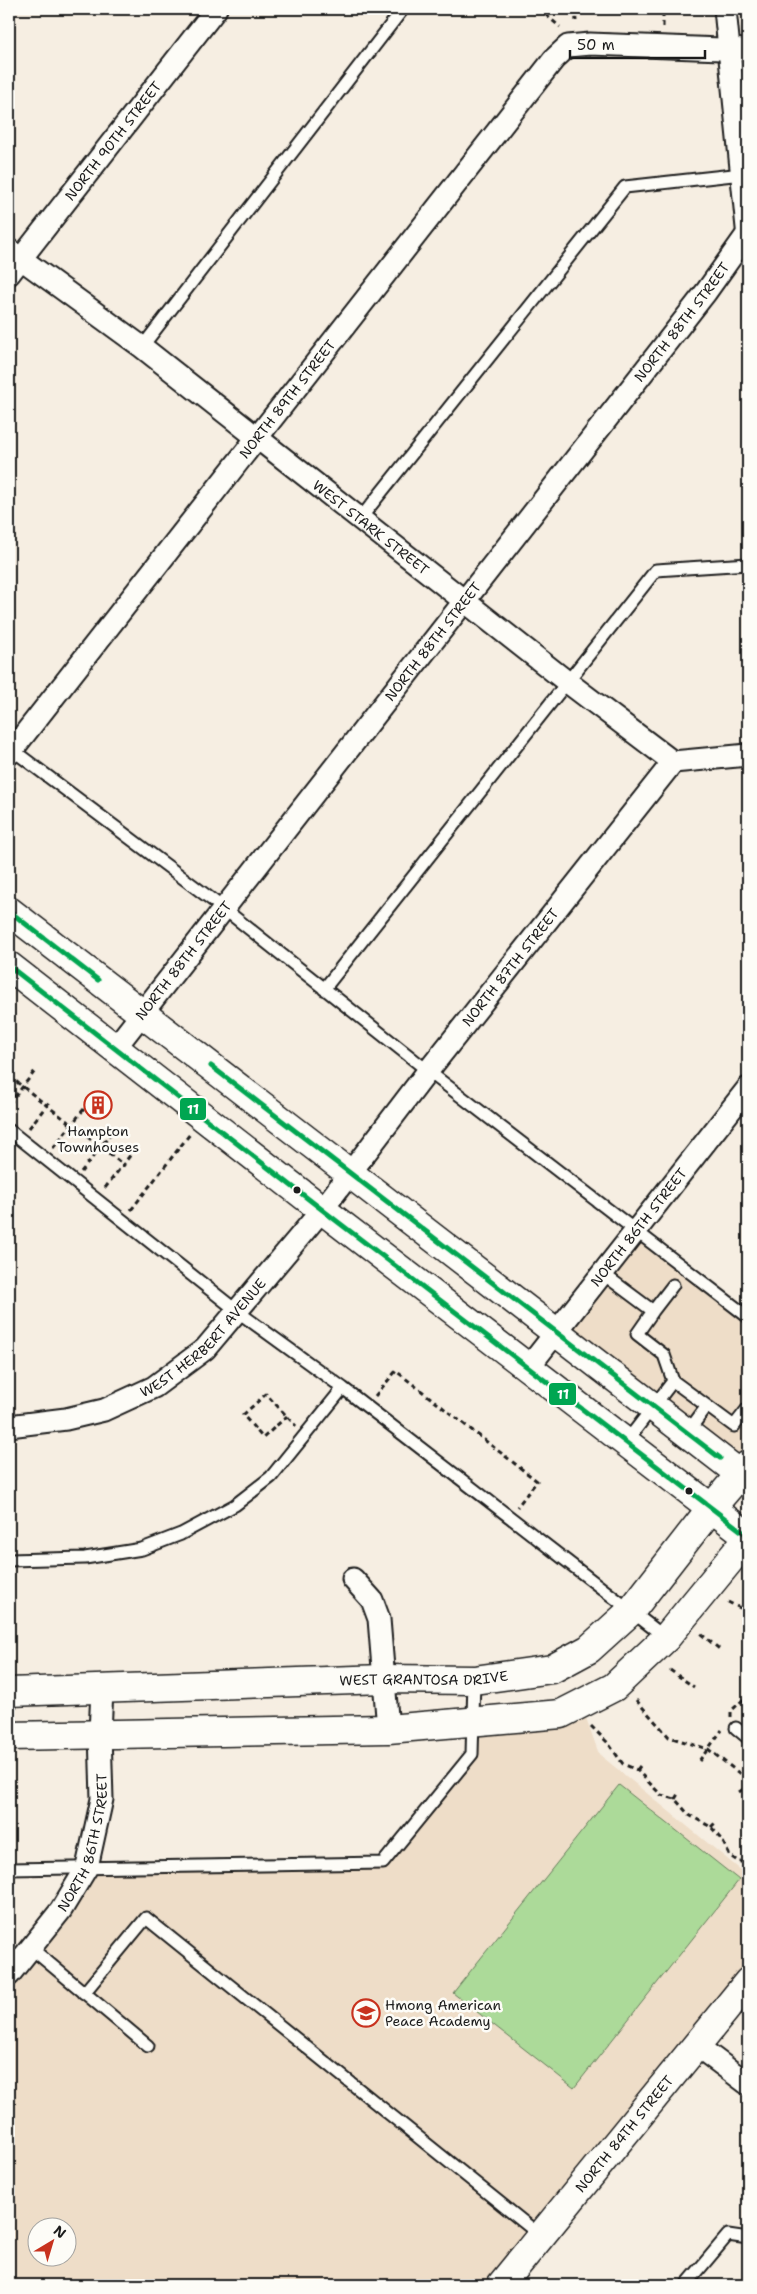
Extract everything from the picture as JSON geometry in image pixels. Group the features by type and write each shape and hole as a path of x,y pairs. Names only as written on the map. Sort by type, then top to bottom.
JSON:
{"street":[{"name":"NORTH 90TH STREET","path":"13,261 216,9"},
{"path":"725,9 739,50 742,174 748,238"},
{"path":"564,37 590,44 739,50"},
{"name":"NORTH 89TH STREET","path":"10,750 554,59 564,37"},
{"name":"NORTH 88TH STREET","path":"114,1048 706,292 748,234"},
{"name":"WEST STARK STREET","path":"13,261 142,347 566,681 673,762"},
{"path":"673,762 748,755"},
{"name":"NORTH 87TH STREET","path":"350,1174 428,1071 673,762"},
{"path":"9,911 687,1432 746,1473"},
{"path":"9,966 322,1210 712,1507 748,1537 666,1638 614,1687 561,1714 388,1729 9,1736"},
{"name":"NORTH 86TH STREET","path":"528,1368 748,1088"},
{"name":"WEST HERBERT AVENUE","path":"9,1426 66,1419 104,1410 154,1387 205,1349 350,1174"},
{"name":"WEST GRANTOSA DRIVE","path":"9,1692 384,1679 474,1680 552,1668 589,1649 631,1611 712,1507 746,1473"},
{"path":"353,1579 372,1600 379,1620 388,1729"},
{"name":"NORTH 86TH STREET","path":"9,1975 62,1910 86,1867 102,1799 100,1733 102,1690"},
{"name":"NORTH 84TH STREET","path":"501,2285 748,1982"},
{"path":"696,2045 748,2084"}],"lane":[{"path":"142,347 403,9"},
{"path":"360,519 625,187 742,174"},
{"path":"324,989 566,681 656,570 748,564"},
{"path":"10,750 223,908 428,1071 748,1317"},
{"path":"9,1130 237,1311 344,1388 666,1638"},
{"path":"602,1273 653,1311"},
{"path":"673,1285 637,1334 664,1355 673,1381 734,1426 748,1408"},
{"path":"626,1442 673,1381"},
{"path":"9,1560 85,1558 142,1549 180,1534 235,1505 271,1476 344,1388"},
{"path":"687,1432 707,1406"},
{"path":"9,1870 86,1867 383,1863 472,1754 474,1680"},
{"path":"736,1728 748,1738"},
{"path":"84,1993 146,1918 542,2236"},
{"path":"30,1948 148,2046"},
{"path":"686,2285 728,2235 748,2238"}],"path":[{"path":"539,9 564,37"},
{"path":"575,9 576,21"},
{"path":"663,9 663,27"},
{"path":"9,1104 35,1071"},
{"path":"9,1076 124,1165"},
{"path":"20,1139 50,1101"},
{"path":"45,1158 84,1109"},
{"path":"123,1220 193,1130"},
{"path":"74,1181 110,1135"},
{"path":"96,1198 135,1149"},
{"path":"367,1406 396,1371 537,1481 510,1516"},
{"path":"287,1416 263,1438 243,1415 266,1394 287,1416 305,1435"},
{"path":"728,1602 748,1612"},
{"path":"701,1634 722,1651"},
{"path":"670,1670 694,1687"},
{"path":"636,1700 668,1738 708,1749 748,1780"},
{"path":"592,1726 608,1743 623,1764 637,1770 661,1795 675,1798 689,1815 711,1827 721,1838 730,1856 739,1862 748,1862"},
{"path":"637,1770 640,1766"},
{"path":"739,1792 748,1786"},
{"path":"675,1798 678,1794"},
{"path":"711,1827 715,1824"}],"shaded area":[{"path":"635,1231 748,1317 748,1465 556,1331"},
{"name":"Hmong American Peace Academy","path":"581,1704 599,1754 748,1876 748,1982 501,2285 9,2285 9,1975 87,1867 383,1863 472,1754 474,1723"}],"green space":[{"path":"619,1785 739,1880 574,2088 453,1993"}],"transit line":[{"name":"11","path":"9,911 98,980"},
{"name":"11","path":"9,966 338,1222 748,1536"},
{"name":"11","path":"211,1066 720,1458"}],"place":[{"name":"Hampton Townhouses","path":"98,1105"},
{"name":"Hmong American Peace Academy","path":"366,2013"}]}
